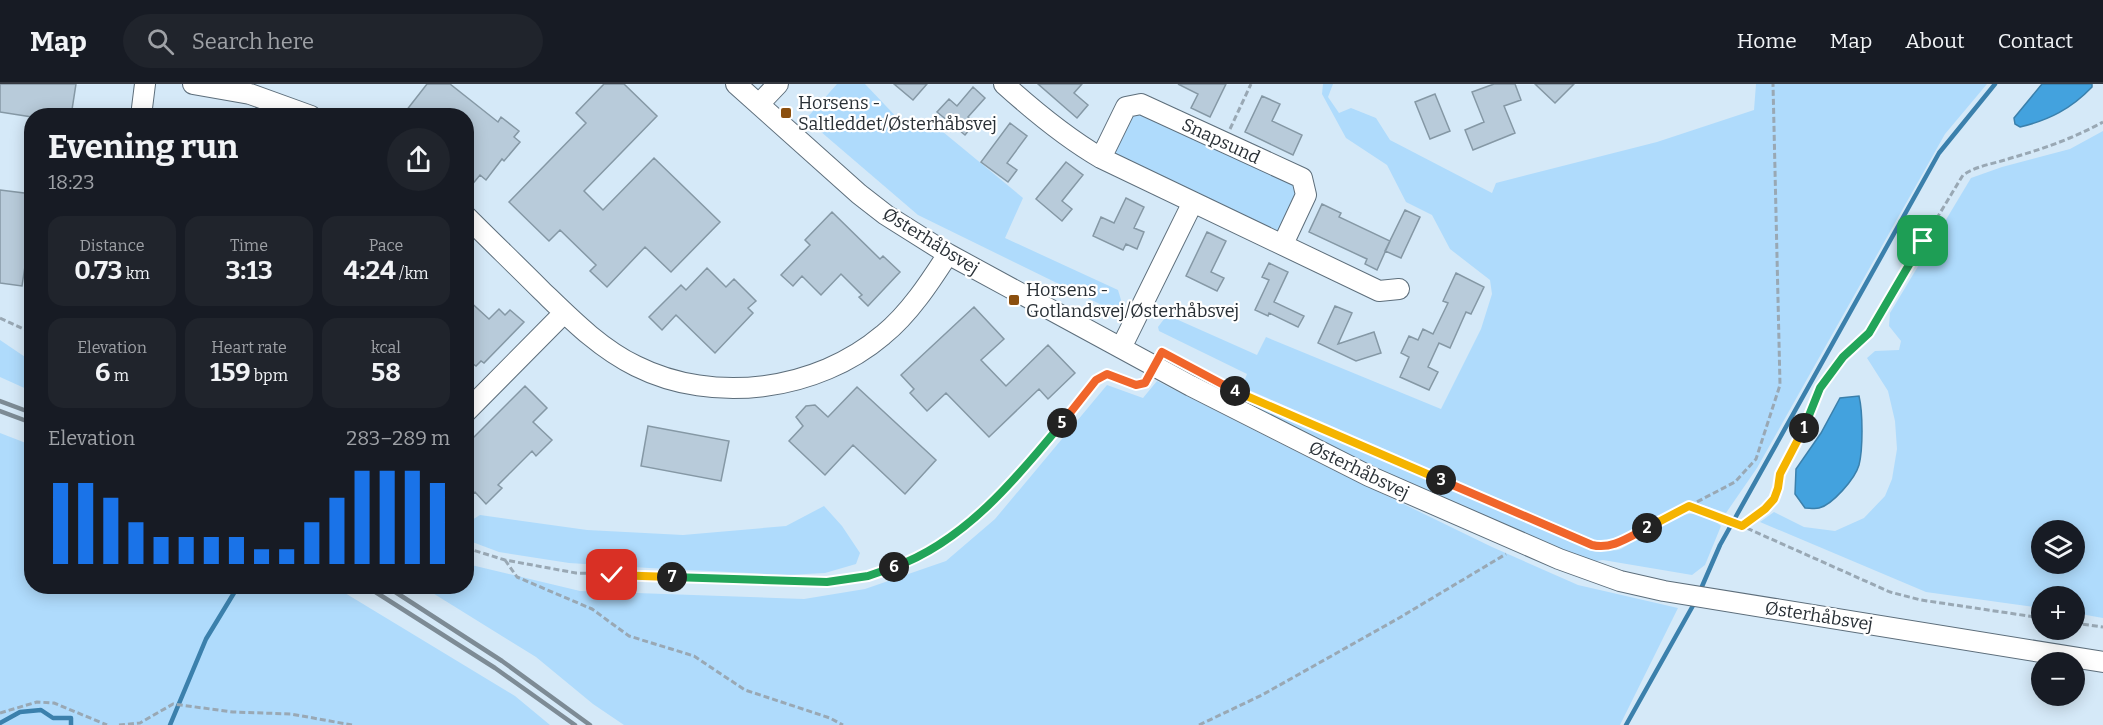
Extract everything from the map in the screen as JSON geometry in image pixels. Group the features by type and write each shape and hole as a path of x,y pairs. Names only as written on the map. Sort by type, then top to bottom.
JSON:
{"street":[{"path":"142,108 145,84"},
{"path":"193,84 250,94 288,108"},
{"name":"Østerhåbsvej","path":"736,84 859,194 886,215 948,254 1155,366 1369,476 1523,544 1620,581 1715,599 2103,662"},
{"path":"759,104 778,84"},
{"path":"1004,84 1053,127 1101,158 1379,291 1399,289"},
{"name":"Snapsund","path":"1101,158 1126,107 1141,104 1302,178 1306,195 1283,244"},
{"path":"1121,348 1193,202"},
{"path":"474,224 564,313 595,340 636,366 677,382 723,389 766,387 807,377 848,360 884,335 914,301 948,254"},
{"path":"474,404 564,313"}],"path":[{"path":"1224,142 1251,84"},
{"path":"1286,413 1601,548 1611,547 1735,482 1755,459 1780,385 1778,253 1772,125 1773,84"},
{"path":"1741,526 1765,509 1774,499 1780,474 1804,429 1820,388 1843,357 1869,333 1963,175 1975,167 2009,159 2066,140 2103,122"},
{"path":"0,318 24,329"},
{"path":"474,550 505,560 576,573 827,582 868,576 900,565 932,549 961,529 995,498 1036,455 1096,380 1107,374 1140,385 1145,383 1155,366"},
{"path":"1689,506 1724,518 1890,592 1922,600 2031,616"},
{"path":"1199,725 1262,696 1523,544"},
{"path":"505,560 517,577 592,609 629,636 694,656 745,690 830,718 843,725"},
{"path":"2085,625 2103,627"},
{"path":"0,714 37,702 54,704 107,725"},
{"path":"119,725 140,723 173,704 233,712 291,714 352,725"}],"shaded area":[{"path":"837,84 865,84 905,126 937,127 1023,198 1005,238 1118,290 1121,300 1117,310 1112,310 918,215 806,119"},
{"path":"1323,84 1333,84 1328,97 1339,113 1351,108 1376,118 1390,140 1492,193 1496,183 1657,142 1754,110 1756,84 1987,84 1945,134 1757,468 1726,513 1703,505 1684,505 1652,518 1612,541 1594,540 1242,387 1247,374 1159,331 1158,327 1167,315 1257,355 1266,337 1441,409 1481,329 1492,294 1490,280 1450,249 1432,215 1406,202 1387,165 1346,138 1322,94"},
{"path":"1132,110 1300,185 1284,232 1275,235 1116,159 1112,151"},
{"path":"2103,131 2103,618 2085,615 2085,586 2031,586 2031,607 1926,592 1760,522 1774,512 1804,527 1835,531 1864,518 1885,496 1892,479 1897,449 1895,421 1888,391 1867,358 1875,351 1899,350 1901,341 1889,326 1890,313 1971,178 2002,167 2070,149"},
{"path":"0,340 24,356 24,388 0,377"},
{"path":"1168,358 1236,394 1594,549 1620,549 1666,521 1688,514 1699,514 1710,518 1721,526 1705,565 1692,575 1603,560 1590,562 1456,506 1231,398"},
{"path":"1157,381 1492,547 1578,585 1678,608 1620,725 624,725 593,704 536,657 434,594 474,594 474,566 580,591 804,599 865,589 946,561 995,519 1107,385 1143,398"},
{"path":"0,433 24,442 24,594 347,594 515,696 550,725 0,725"},
{"path":"824,506 842,526 860,553 856,564 825,573 787,575 649,568 569,563 499,552 474,543 474,519 480,515 587,530 683,535 786,526"}],"water":[{"path":"2042,84 2092,84 2092,87 2076,102 2059,113 2020,127 2015,124 2014,118"},
{"path":"1859,396 1862,441 1857,471 1842,491 1830,502 1819,508 1805,508 1795,494 1796,469 1821,433 1840,398"}],"building":[{"path":"0,84 76,84 72,108 24,108 24,116 0,112"},
{"path":"427,84 450,84 498,122 501,117 519,131 514,137 520,142 504,161 502,159 486,180 480,175 474,182 474,108 408,108"},
{"path":"604,84 624,84 657,116 584,191 603,210 654,158 720,222 671,272 645,247 607,287 590,271 596,265 560,230 549,241 509,202 586,123 576,113"},
{"path":"894,84 927,84 913,100"},
{"path":"1038,84 1082,84 1074,93 1088,105 1077,118"},
{"path":"1178,84 1226,84 1210,117 1191,108 1198,94"},
{"path":"1494,84 1515,84 1521,100 1504,106 1515,133 1473,150 1465,130 1484,122 1472,92"},
{"path":"1535,84 1574,84 1555,103"},
{"path":"973,87 985,98 968,117 975,123 965,135 937,112 949,99 957,106"},
{"path":"1435,94 1450,131 1430,139 1415,102"},
{"path":"1262,96 1280,104 1272,121 1302,135 1293,155 1245,132"},
{"path":"1010,123 1027,136 1007,163 1017,170 1008,182 981,162"},
{"path":"1066,162 1083,175 1062,201 1072,209 1062,221 1036,199"},
{"path":"0,190 24,193 22,286 0,283"},
{"path":"1126,198 1144,207 1134,228 1144,232 1137,249 1126,244 1123,250 1093,236 1101,217 1114,223"},
{"path":"1322,204 1341,213 1339,217 1390,241 1377,270 1365,264 1367,259 1309,232"},
{"path":"1405,210 1420,217 1401,258 1385,251"},
{"path":"832,212 880,259 883,256 900,272 868,306 859,297 862,295 841,274 821,295 802,276 793,286 781,275 810,245 805,240"},
{"path":"1207,232 1226,241 1211,272 1224,278 1217,291 1186,276"},
{"path":"1269,263 1288,272 1274,302 1304,316 1298,327 1269,313 1268,316 1255,310 1269,280 1262,277"},
{"path":"707,268 726,287 734,279 756,301 748,308 753,313 715,353 676,315 662,330 649,317 681,285 686,290"},
{"path":"1456,273 1484,287 1471,314 1466,312 1450,348 1439,343 1428,367 1438,372 1429,390 1400,377 1409,357 1401,353 1409,336 1418,340 1423,329 1433,334 1448,303 1443,301"},
{"path":"474,305 489,319 499,309 505,315 510,310 524,322 484,363 481,361 476,366 474,365"},
{"path":"1335,306 1352,313 1338,344 1374,332 1381,353 1356,361 1318,343"},
{"path":"974,307 1004,339 981,360 1006,386 1048,345 1075,373 1048,399 1039,389 989,437 946,393 927,411 910,393 914,389 901,375"},
{"path":"525,386 547,408 533,422 552,440 536,456 532,451 498,485 502,488 486,504 474,493 474,437"},
{"path":"857,387 936,460 905,494 853,445 825,475 789,441 803,426 796,417 806,406 815,405 828,417"},
{"path":"648,426 729,441 721,481 641,466"}],"waterway":[{"path":"1700,591 1720,545 1939,153 1995,84"},
{"path":"170,725 206,639 233,594"},
{"path":"1626,725 1695,602"},
{"path":"0,723 20,712 41,710 53,718 71,718 71,725"}],"railway":[{"path":"0,401 24,410"},
{"path":"0,411 24,420"},
{"path":"379,594 495,668 575,725"},
{"path":"398,594 502,661 590,725"}],"place":[{"name":"Horsens - Saltleddet/Østerhåbsvej","path":"786,113"},
{"name":"Horsens - Gotlandsvej/Østerhåbsvej","path":"1014,300"}],"route":[{"path":"612,575 827,582 868,576 900,565 932,549 961,529 995,498 1036,455 1096,380 1107,374 1136,385 1145,383 1162,352 1242,394 1601,548 1611,547 1689,506 1742,526 1765,509 1774,499 1780,474 1804,429 1820,388 1843,357 1869,333 1923,241"}]}
